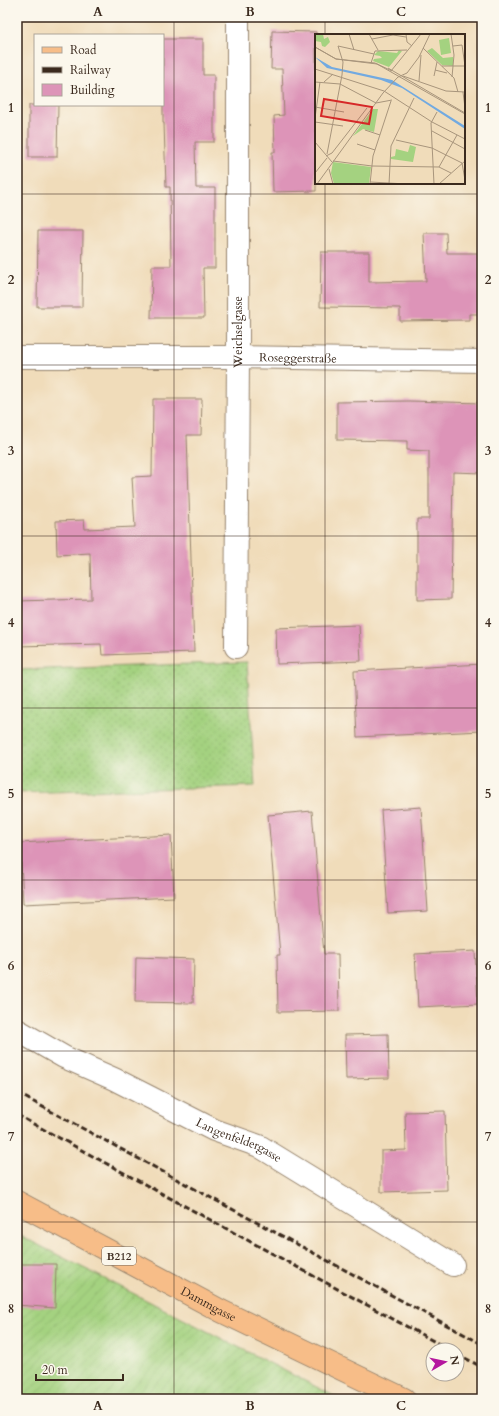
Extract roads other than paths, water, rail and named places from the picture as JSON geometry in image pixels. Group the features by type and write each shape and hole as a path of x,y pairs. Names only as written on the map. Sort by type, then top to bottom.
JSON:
{"main road":[{"name":"Dammgasse","path":"17,1202 221,1311 404,1399"}],"street":[{"name":"Weichselgasse","path":"236,647 238,17"},
{"name":"Roseggerstraße","path":"17,357 238,357 482,361"},
{"name":"Langenfeldergasse","path":"17,1030 64,1057 114,1079 214,1130 259,1146 453,1265"}],"railway":[{"path":"17,1093 482,1344"},
{"path":"17,1115 435,1342"},
{"path":"465,1358 482,1367"}]}
